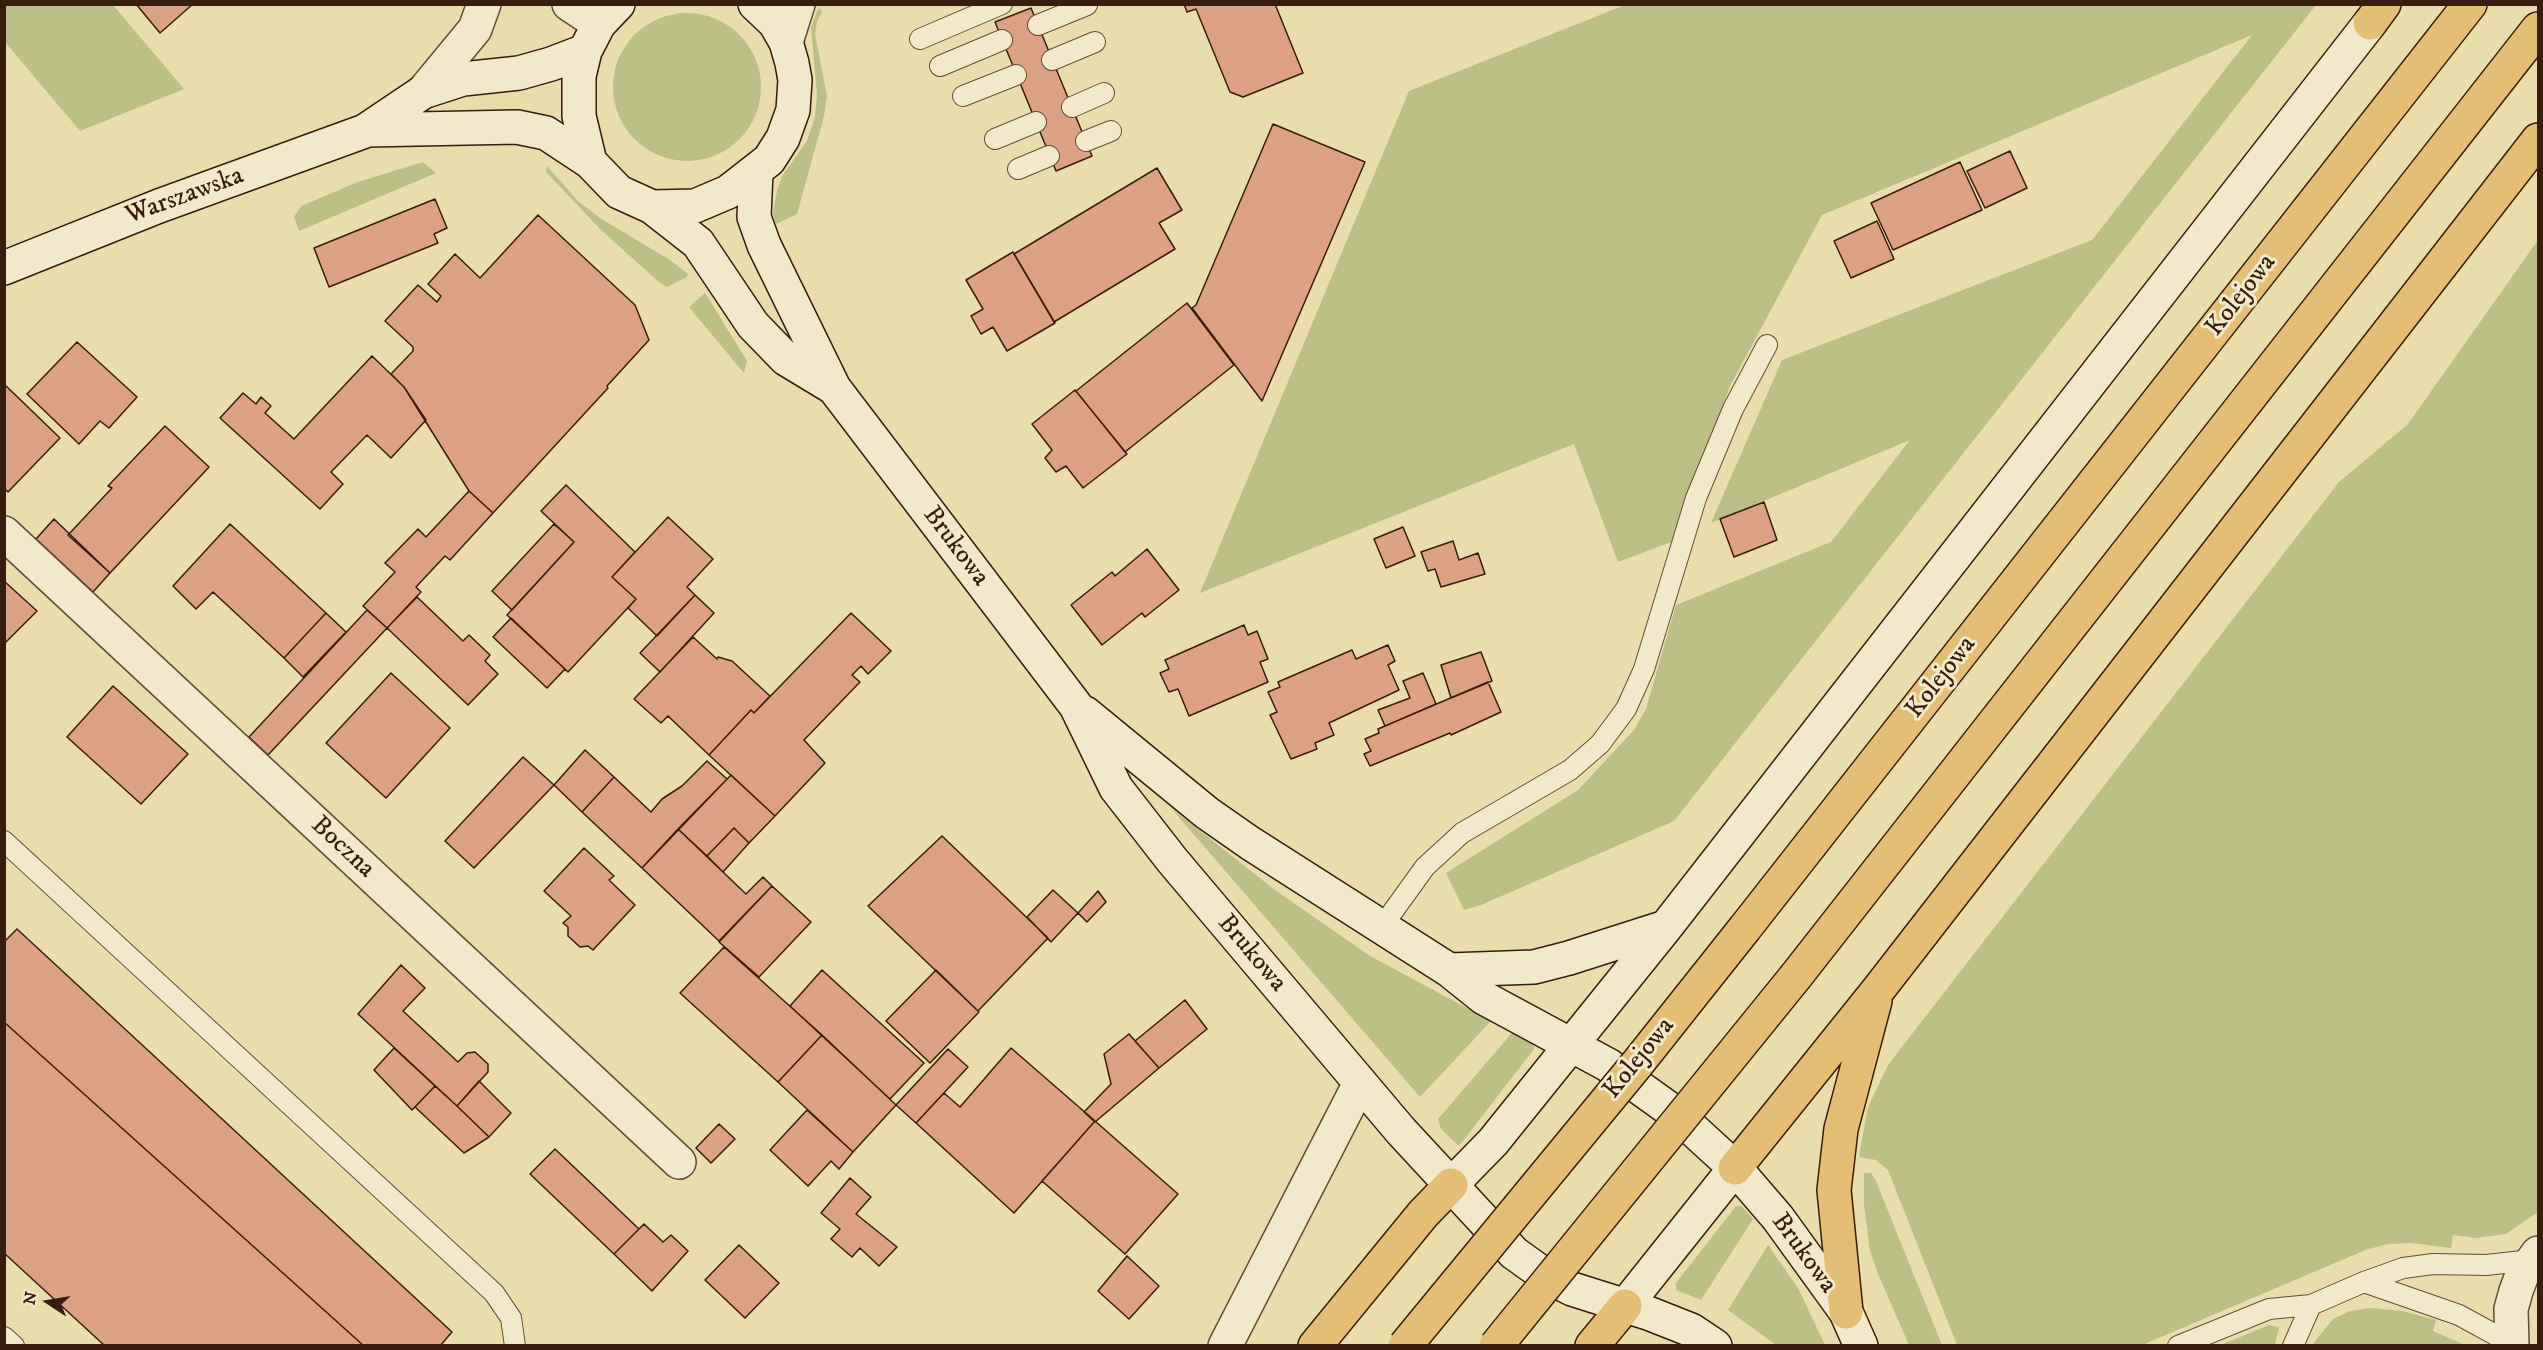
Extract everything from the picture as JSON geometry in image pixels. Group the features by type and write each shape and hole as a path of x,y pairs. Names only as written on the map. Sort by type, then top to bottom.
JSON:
{"highway":[{"name":"Kolejowa","path":"1405,1346 1637,1064 1745,928 2470,4"},
{"path":"1496,1346 1796,976 2538,30"},
{"path":"1735,1168 1878,990 2538,140"},
{"path":"1846,1312 1834,1190 1841,1129 1878,990"},
{"path":"1316,1346 1423,1214 1451,1185"},
{"path":"1592,1346 1625,1306"}],"street":[{"name":"Warszawska","path":"423,92 475,29 484,4"},
{"path":"569,4 601,26 579,76 579,117 590,162"},
{"path":"652,207 695,206 728,192 769,160 783,138 793,110 795,80 786,42 776,23 755,4"},
{"path":"786,42 798,4"},
{"path":"1451,1185 1483,1154 1572,1046 2377,14"},
{"name":"Warszawska","path":"4,268 159,206 367,130 423,92 463,79 519,73 551,64 601,26"},
{"name":"Warszawska","path":"367,130 517,127 546,133 590,162 619,192 652,207"},
{"name":"Brukowa","path":"756,172 754,217 764,245 834,388 1076,706 1116,788 1172,860 1360,1083 1501,1240 1528,1264 1572,1289 1625,1306"},
{"name":"Brukowa","path":"652,207 698,243 753,325 786,359 834,388"},
{"name":"Boczna","path":"4,533 679,1162"},
{"name":"Brukowa","path":"1076,706 1222,824 1449,970 1484,998 1572,1046 1642,1088 1706,1139 1735,1168 1778,1218 1846,1312 1861,1346"},
{"path":"1449,970 1534,967 1666,927"},
{"path":"1225,1346 1360,1083"},
{"path":"1715,1346 1691,1330 1625,1306 1735,1168"},
{"path":"2512,1345 2511,1309 2522,1275 2535,1256"}],"lane":[{"path":"920,39 1002,4"},
{"path":"1038,25 1088,5"},
{"path":"940,66 1002,40"},
{"path":"1052,60 1095,42"},
{"path":"963,96 1016,75"},
{"path":"1072,107 1104,93"},
{"path":"995,138 1036,122"},
{"path":"1086,141 1111,131"},
{"path":"1018,169 1049,156"},
{"path":"1381,928 1425,867 1462,833 1570,770 1600,744 1626,709 1644,669 1696,498 1733,409 1767,345"},
{"path":"4,841 494,1293 511,1318 515,1346"},
{"path":"2178,1346 2269,1309 2311,1305 2394,1271 2423,1264 2486,1265 2535,1256"},
{"path":"2364,1282 2459,1315 2512,1345"},
{"path":"2293,1346 2311,1305"},
{"path":"4,1337 14,1346"}],"green space":[{"path":"4,5 113,5 184,89 80,131 5,42"},
{"path":"1625,5 2316,5 1674,821 1481,905 1464,910 1446,873 1578,790 1634,730 1646,709 1676,605 1831,542 1910,440 1711,523 1782,360 2092,240 2252,35 1822,215 1730,386 1674,541 1618,562 1574,444 1200,593 1409,91"},
{"path":"820,8 822,12 815,34 827,96 824,116 797,214 776,224 773,214 782,176 807,141 815,117 817,94 811,28"},
{"path":"687,13 715,19 739,35 755,59 761,87 755,115 739,139 715,155 687,161 659,155 635,139 619,115 613,87 619,59 635,35 659,19"},
{"path":"423,162 436,173 299,231 294,217 301,206 358,182"},
{"path":"547,166 579,202 600,218 670,260 688,274 687,277 667,287 660,283 600,229 546,172"},
{"path":"2538,240 2538,1212 2506,1234 2475,1238 2453,1235 2451,1248 2411,1243 2389,1244 2368,1249 2142,1345 1957,1345 1888,1170 1876,1160 1859,1157 1868,1107 1888,1065 2339,482 2408,424"},
{"path":"705,293 747,361 744,373 689,307"},
{"path":"1171,808 1275,890 1370,956 1491,1021 1420,1097"},
{"path":"1517,1031 1533,1041 1534,1049 1459,1146 1441,1129 1438,1119 1512,1033"},
{"path":"1864,1173 1871,1173 1876,1181 1942,1345 1909,1345 1870,1251 1864,1204"},
{"path":"1736,1206 1742,1206 1753,1219 1701,1300 1676,1290 1676,1283"},
{"path":"1768,1245 1798,1288 1825,1345 1776,1345 1728,1310"},
{"path":"2370,1308 2402,1311 2436,1320 2433,1331 2465,1345 2312,1345 2333,1319 2350,1311"},
{"path":"2269,1325 2279,1327 2275,1345 2221,1345"}],"building":[{"path":"136,4 193,4 160,33"},
{"path":"1184,4 1275,4 1303,73 1243,97 1230,92 1196,9 1187,12"},
{"path":"1031,8 1092,156 1056,171 995,22"},
{"path":"1273,124 1365,162 1262,401 1192,308 1196,305"},
{"path":"2010,151 2027,188 1985,208 1967,171"},
{"path":"1960,162 1982,210 1893,250 1871,203"},
{"path":"1157,168 1182,210 1159,223 1175,249 1054,322 1014,254"},
{"path":"435,199 447,228 434,234 438,243 329,287 314,248"},
{"path":"538,215 635,305 649,340 493,513 469,491 404,387 391,374 413,351 413,347 385,321 418,285 437,302 441,296 428,284 455,254 480,278"},
{"path":"1877,221 1894,259 1851,278 1834,241"},
{"path":"1013,252 1055,323 1007,351 993,327 981,334 971,316 983,309 966,280"},
{"path":"1187,303 1234,365 1125,452 1076,391"},
{"path":"77,342 137,397 109,428 100,421 79,444 27,394"},
{"path":"372,356 404,387 426,420 391,458 367,435 331,472 343,484 320,509 220,418 243,393 256,404 261,397 271,406 265,413 294,439"},
{"path":"4,384 60,438 8,492 4,488"},
{"path":"1075,390 1127,454 1083,488 1066,466 1056,472 1045,458 1052,450 1032,424"},
{"path":"165,426 209,467 110,573 68,535 112,488 108,486"},
{"path":"566,485 635,552 612,577 636,599 568,672 507,615 574,542 541,511"},
{"path":"469,491 493,513 450,560 445,556 416,587 421,592 387,628 363,606 395,572 385,563 418,529 426,537"},
{"path":"1764,502 1777,540 1734,557 1720,519"},
{"path":"668,517 713,559 687,587 695,595 657,636 628,608 636,599 612,577"},
{"path":"54,519 110,573 93,592 36,539"},
{"path":"230,524 326,613 284,658 213,592 196,609 173,586"},
{"path":"554,524 574,542 512,610 492,591"},
{"path":"1403,527 1415,556 1386,568 1374,539"},
{"path":"1453,541 1459,560 1478,553 1485,574 1441,587 1435,569 1428,571 1421,552"},
{"path":"1147,549 1179,590 1145,617 1142,613 1102,645 1071,605 1112,572 1115,576"},
{"path":"4,581 37,611 4,644"},
{"path":"695,595 714,613 660,672 640,653"},
{"path":"417,597 463,641 469,635 490,655 485,661 498,674 468,705 387,628"},
{"path":"367,610 387,628 268,755 249,737"},
{"path":"326,613 346,632 303,677 284,658"},
{"path":"851,613 891,651 868,674 861,666 852,675 860,682 804,740 825,763 775,816 709,755 751,710 754,713"},
{"path":"511,618 565,669 547,688 493,637"},
{"path":"1244,625 1248,635 1257,631 1268,659 1260,662 1268,682 1189,716 1178,689 1169,692 1160,673 1169,669 1165,660"},
{"path":"693,637 717,659 718,657 732,661 770,696 754,713 751,710 709,755 668,716 661,723 634,699"},
{"path":"1388,645 1395,661 1388,665 1399,690 1329,723 1334,735 1315,743 1317,749 1291,759 1270,715 1277,712 1268,692 1280,687 1278,682 1352,650 1356,659"},
{"path":"1481,652 1492,681 1451,698 1441,665"},
{"path":"391,673 450,728 386,798 326,743"},
{"path":"1423,673 1436,704 1385,726 1378,710 1410,698 1403,681"},
{"path":"1488,682 1501,712 1451,735 1450,733 1370,766 1364,754 1371,751 1365,739 1379,733 1378,729"},
{"path":"113,686 188,754 141,804 67,737"},
{"path":"585,750 614,777 582,812 554,785"},
{"path":"523,757 554,785 474,868 445,841"},
{"path":"707,761 727,779 642,868 582,812 614,777 651,812 662,799 682,786"},
{"path":"731,775 775,816 749,843 734,828 707,856 678,829"},
{"path":"734,828 749,843 723,872 707,856"},
{"path":"678,829 746,894 763,877 772,886 719,941 642,868"},
{"path":"942,836 1048,938 978,1011 868,906"},
{"path":"584,848 614,876 609,880 635,905 593,950 588,946 580,947 568,936 568,927 563,923 571,916 544,891"},
{"path":"772,886 811,922 759,977 719,942"},
{"path":"1053,890 1078,913 1051,942 1027,917"},
{"path":"1098,891 1106,902 1087,922 1078,913"},
{"path":"17,929 452,1332 440,1346 364,1346 4,1022 4,942"},
{"path":"724,947 822,1035 778,1082 680,993"},
{"path":"401,965 425,988 403,1011 458,1062 467,1053 475,1052 488,1064 488,1072 457,1106 358,1014"},
{"path":"822,970 924,1063 890,1099 790,1006"},
{"path":"936,970 979,1012 930,1063 886,1021"},
{"path":"1185,1000 1207,1029 1159,1068 1135,1041"},
{"path":"4,1022 364,1346 105,1346 4,1253"},
{"path":"1129,1034 1159,1068 1095,1122 1084,1112 1111,1084 1104,1054"},
{"path":"822,1035 896,1105 853,1152 778,1082"},
{"path":"394,1048 435,1086 412,1110 374,1070"},
{"path":"1011,1048 1095,1121 1014,1213 916,1123 944,1093 960,1107"},
{"path":"948,1049 968,1067 916,1123 896,1105"},
{"path":"479,1081 511,1113 489,1137 457,1106"},
{"path":"435,1086 489,1137 464,1153 415,1107"},
{"path":"807,1110 853,1152 839,1169 831,1161 808,1186 770,1150"},
{"path":"1095,1121 1178,1194 1125,1254 1042,1181"},
{"path":"719,1124 735,1139 711,1163 696,1148"},
{"path":"555,1149 639,1229 614,1254 530,1174"},
{"path":"850,1178 871,1197 856,1214 897,1247 879,1266 860,1248 852,1257 831,1239 840,1229 821,1213"},
{"path":"644,1224 663,1242 671,1235 688,1251 652,1291 614,1254"},
{"path":"739,1245 779,1283 745,1318 705,1280"},
{"path":"1127,1256 1159,1286 1129,1319 1098,1291"}]}
